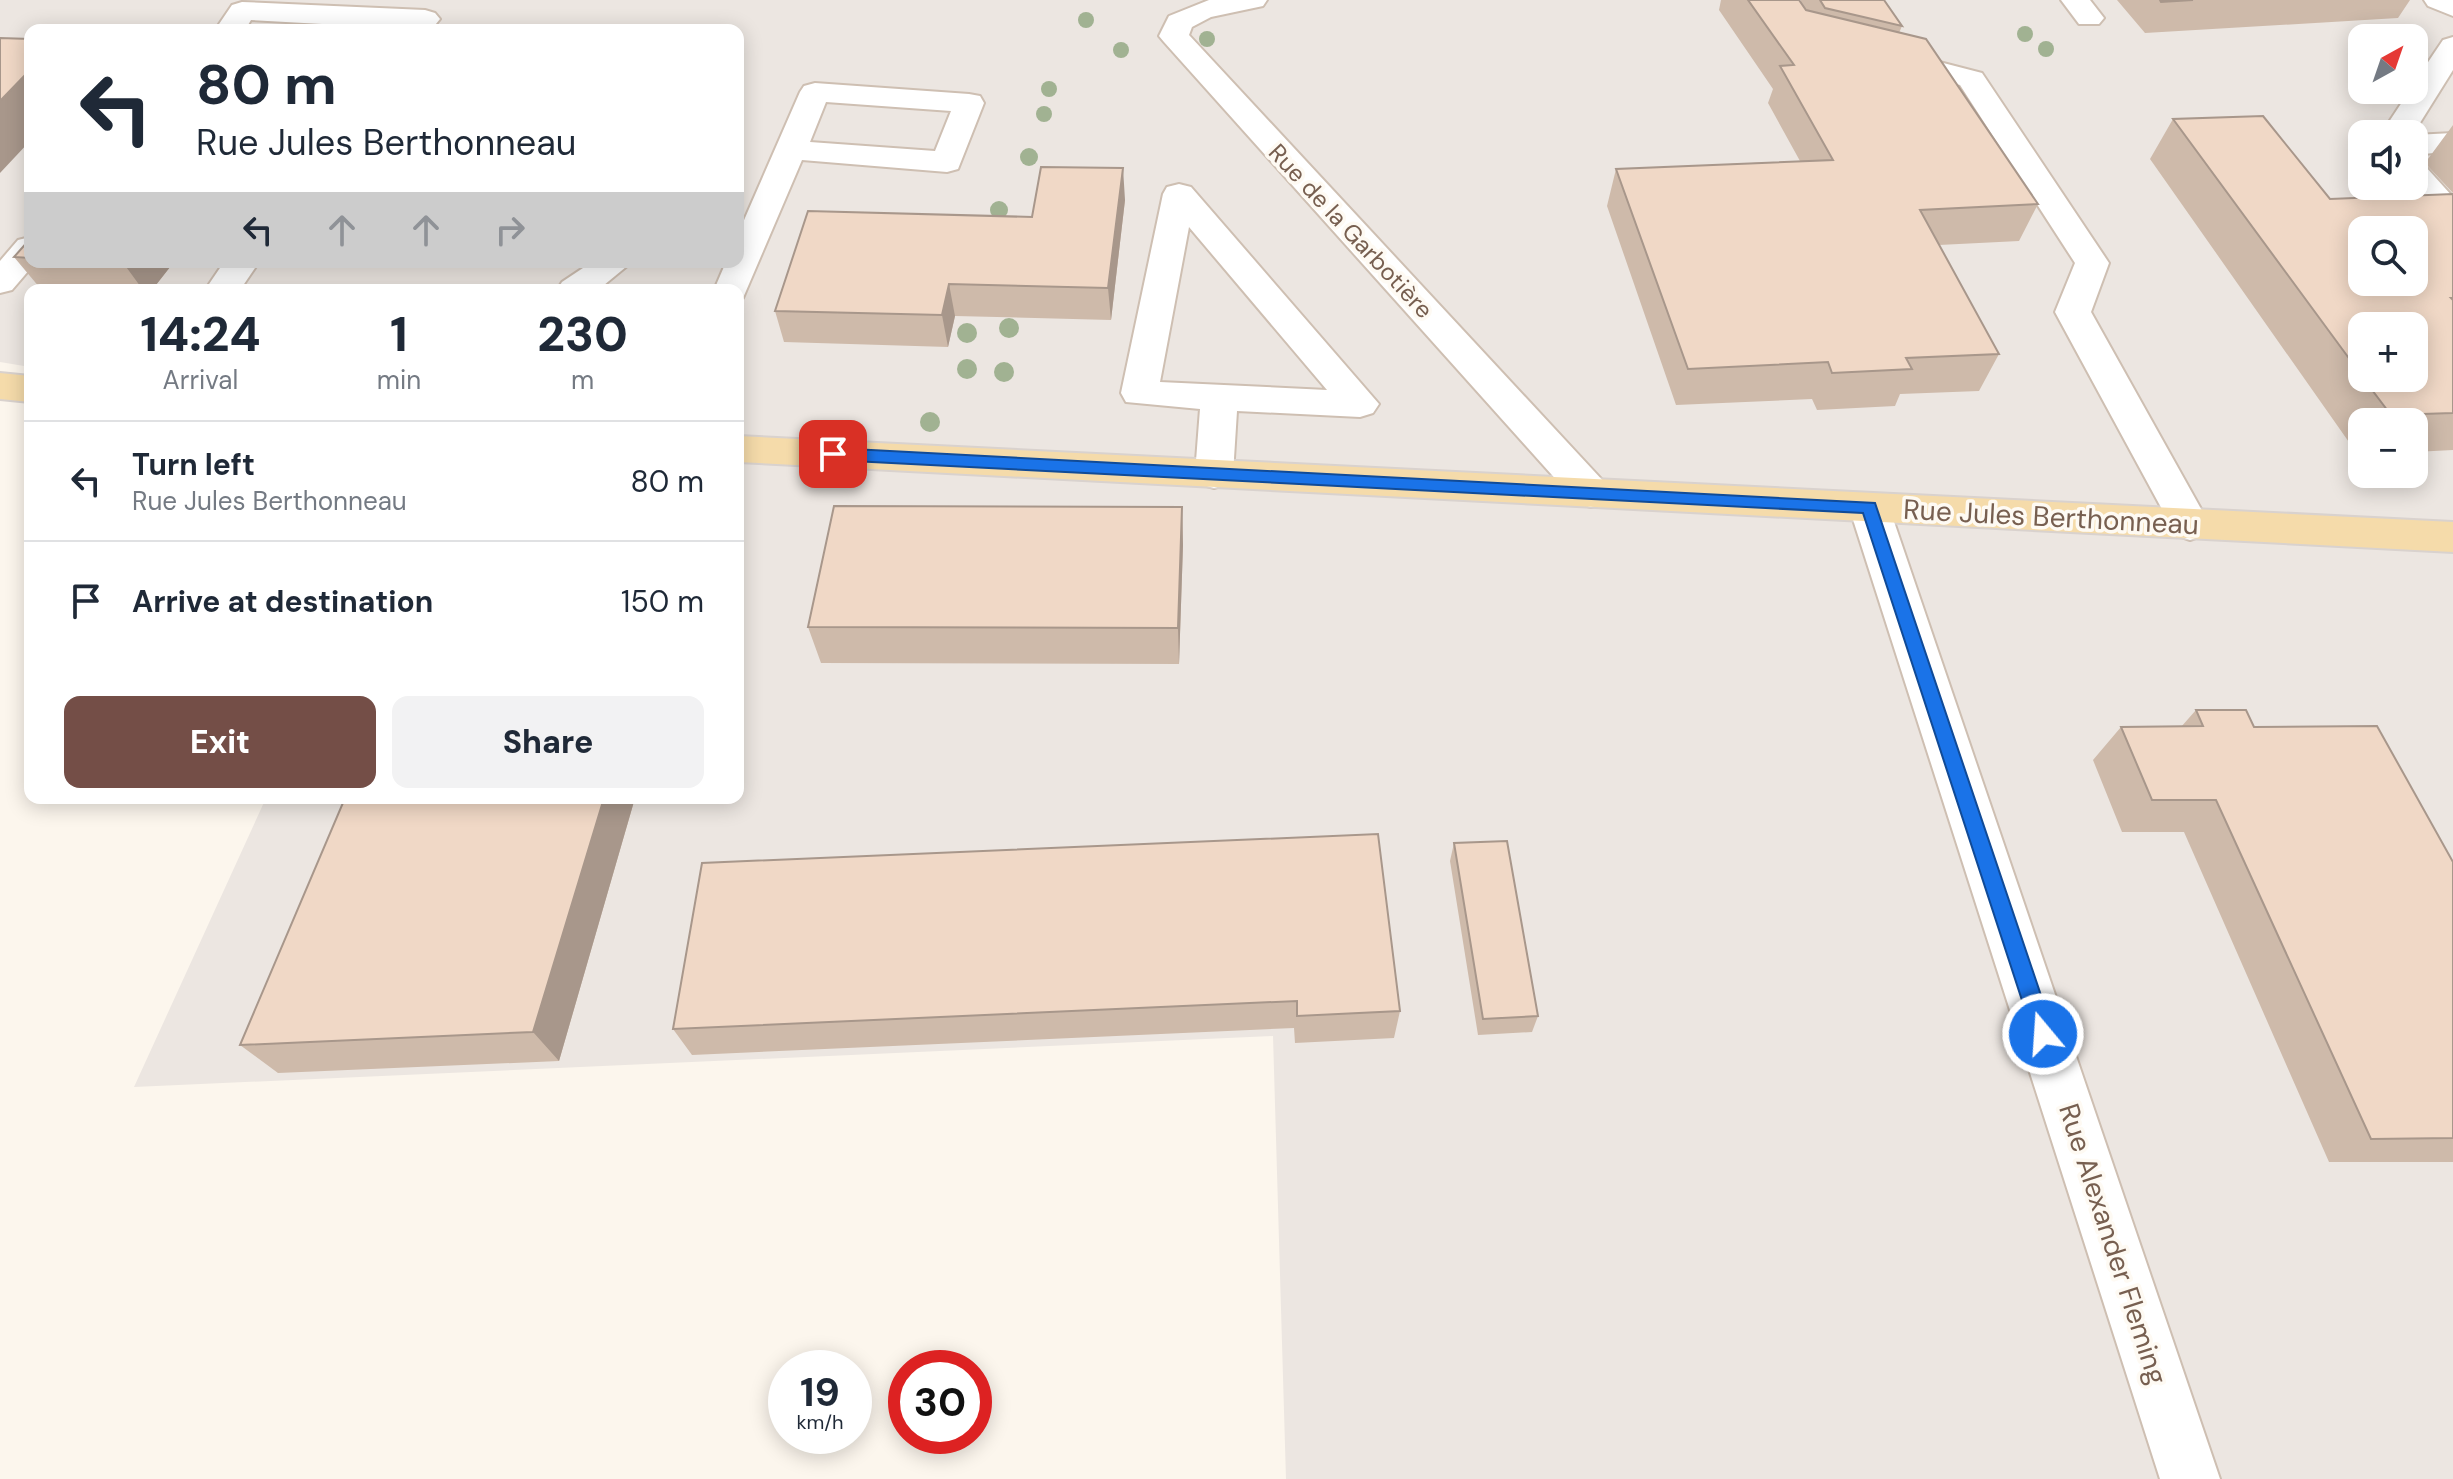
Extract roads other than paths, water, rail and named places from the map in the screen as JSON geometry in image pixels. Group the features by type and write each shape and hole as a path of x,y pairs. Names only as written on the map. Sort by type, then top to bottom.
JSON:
{"main road":[{"path":"0,386 24,388"},
{"name":"Rue Jules Berthonneau","path":"744,449 2453,537"}],"street":[{"name":"Rue de la Garbotière","path":"1253,0 1202,10 1179,22 1174,36 1591,493"},
{"path":"2438,0 2453,7"},
{"path":"234,24 242,11 425,19 421,24"},
{"path":"2406,120 2453,46"},
{"path":"1865,53 1971,79 2092,263 2073,312 2190,525"},
{"path":"744,259 790,150 815,92 969,103 947,162 790,150"},
{"path":"2428,144 2453,142"},
{"path":"2428,189 2453,217"},
{"path":"1179,194 1360,404 1219,398 1139,393 1179,194"},
{"path":"0,282 24,255"},
{"path":"583,284 606,268"},
{"path":"1214,474 1219,398"},
{"name":"Rue Alexander Fleming","path":"1869,507 2190,1479"}]}
